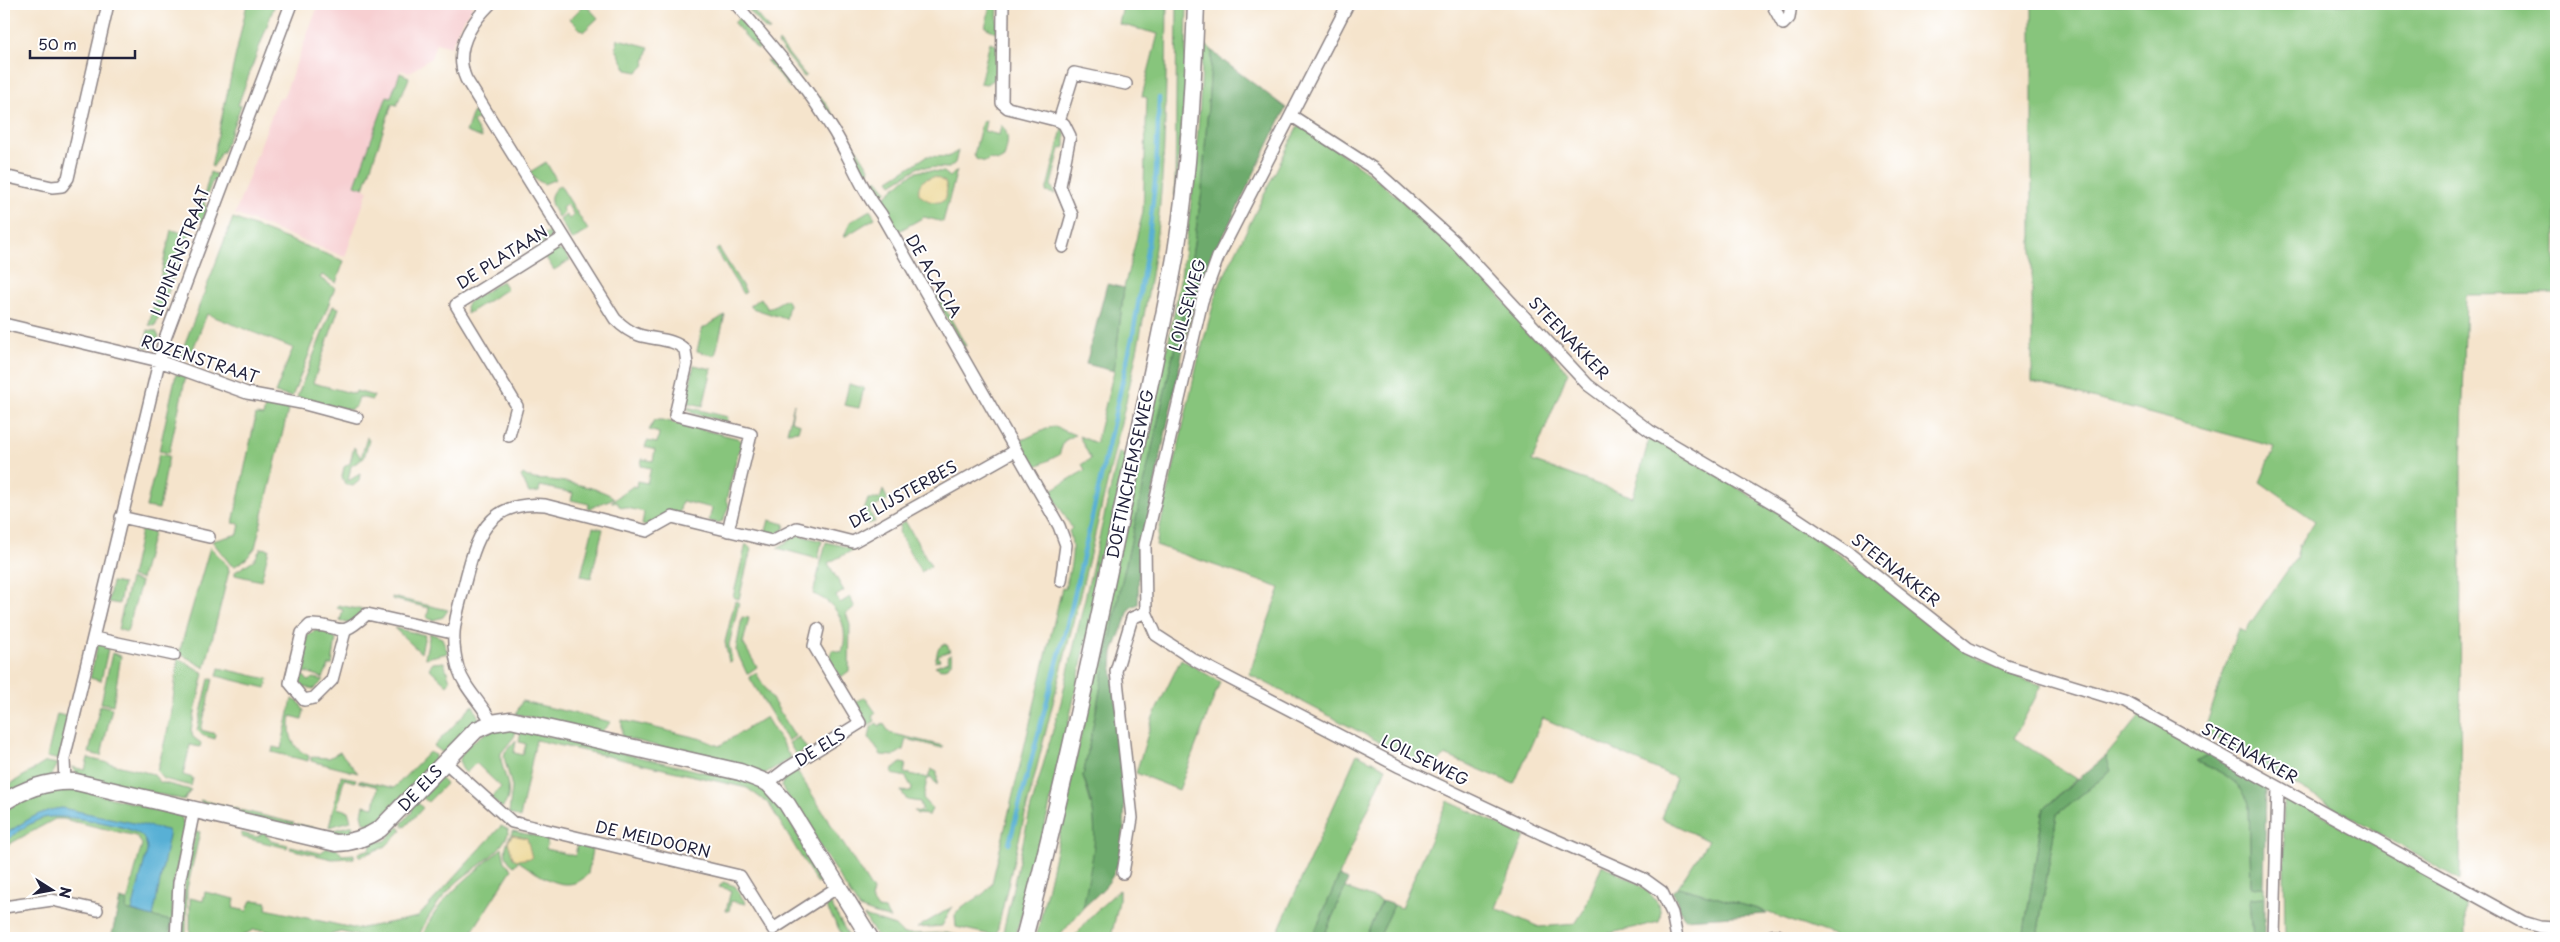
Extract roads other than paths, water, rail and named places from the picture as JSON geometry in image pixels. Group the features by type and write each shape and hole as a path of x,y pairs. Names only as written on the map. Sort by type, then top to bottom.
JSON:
{"street":[{"path":"4,176 52,187 62,186 68,178 108,4"},
{"name":"LUPINENSTRAAT","path":"65,781 64,759 159,360 291,4"},
{"name":"DE PLATAAN","path":"490,4 479,15 466,36 461,57 464,73 564,238 615,319 639,335 675,343 685,350 687,364 675,415 751,434 728,531"},
{"name":"DE ACACIA","path":"736,4 793,72 831,125 862,188 881,214 1064,537 1066,554 1061,581"},
{"path":"1003,4 1002,103 1008,108 1059,121 1064,124 1070,136 1060,186 1072,215 1063,247"},
{"name":"DOETINCHEMSEWEG","path":"1024,938 1055,822 1158,346 1174,260 1186,164 1193,78 1196,4"},
{"name":"LOILSEWEG","path":"1348,4 1218,257 1202,301 1145,545 1146,612 1156,635 1196,661 1400,767 1542,834 1644,879 1662,892 1672,913 1677,938"},
{"path":"1772,4 1783,24 1789,18 1791,4"},
{"path":"1059,121 1074,73 1126,84"},
{"name":"STEENAKKER","path":"1292,116 1374,169 1447,234 1588,385 1650,430 1783,509 1846,551 1968,648 2007,666 2125,702 2523,922 2540,927 2556,928"},
{"name":"DE PLATAAN","path":"509,436 517,406 456,305 564,238"},
{"name":"ROZENSTRAAT","path":"4,324 159,360 247,394 301,403 357,418"},
{"name":"DE LIJSTERBES","path":"492,723 486,710 463,680 452,633 474,546 490,520 509,508 530,504 545,506 647,531 672,517 772,541 797,528 853,542 1015,451"},
{"path":"121,517 209,537"},
{"path":"1123,873 1132,818 1116,671 1132,618 1146,612"},
{"path":"344,631 332,680 314,698 304,700 290,683 302,632 310,625 344,631 350,629 367,614 452,633"},
{"name":"DE ELS","path":"768,783 786,768 860,723 814,646 818,629"},
{"path":"94,638 174,655"},
{"name":"DE ELS","path":"65,781 336,843 348,843 360,840 380,830 476,730 492,723 511,720 522,722 740,772 768,783 787,804 870,938"},
{"name":"DE MEIDOORN","path":"444,762 512,822 740,876 773,929 838,886"},
{"path":"4,802 38,785 65,781"},
{"path":"2274,938 2278,787"},
{"path":"176,938 179,883 194,810"},
{"path":"4,907 52,900 98,910"},
{"path":"1773,938 1778,938"}],"water":[{"path":"62,808 167,830 169,835 153,917 132,911 147,851 145,841 139,834 121,827 78,818 52,817 33,822 4,842 4,835 25,822 46,811"}],"waterway":[{"path":"1009,844 1072,606 1133,334 1148,245 1156,173 1159,98"}]}
